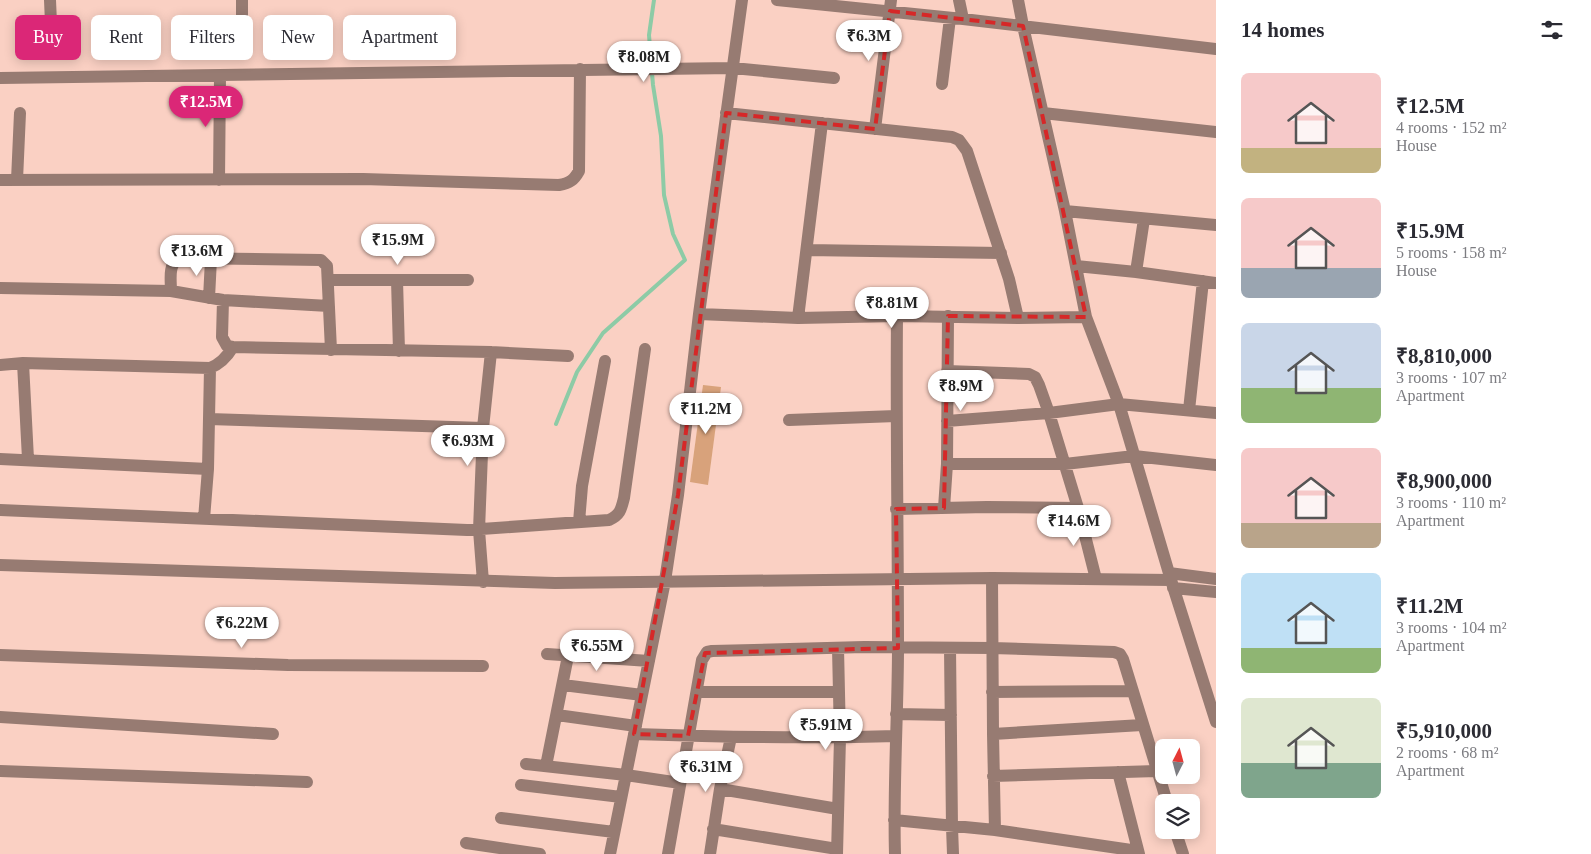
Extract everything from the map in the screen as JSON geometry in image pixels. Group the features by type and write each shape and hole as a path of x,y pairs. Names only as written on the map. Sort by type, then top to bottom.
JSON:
{"street":[{"path":"50,0 51,15"},
{"path":"242,0 242,15"},
{"path":"610,854 665,581 678,495 699,314 742,0"},
{"path":"777,0 890,6 956,19 1216,49"},
{"path":"942,84 959,0"},
{"path":"1018,0 1065,211 1086,317 1119,404 1171,580 1216,722"},
{"path":"875,129 890,6"},
{"path":"0,78 733,68 834,78"},
{"path":"0,180 363,179 567,184 574,180 579,171 580,69"},
{"path":"219,180 220,76"},
{"path":"1043,112 1216,132"},
{"path":"17,180 20,113"},
{"path":"726,113 952,137 959,140 967,151 1001,253 1018,318"},
{"path":"798,318 822,123"},
{"path":"1065,211 1216,226"},
{"path":"1136,272 1144,219"},
{"path":"807,250 1001,253"},
{"path":"171,291 171,267 178,258 321,260 327,266 331,350"},
{"path":"209,298 211,258"},
{"path":"1076,266 1210,282 1189,410"},
{"path":"328,280 468,280"},
{"path":"397,280 399,350"},
{"path":"0,288 171,291 223,300 329,306"},
{"path":"223,300 222,337 227,346 233,347 491,352 568,356"},
{"path":"699,314 798,318 897,316 1086,317"},
{"path":"894,854 898,648 896,509 897,316"},
{"path":"944,508 947,464 948,316"},
{"path":"0,365 23,363 210,368 222,360 233,347"},
{"path":"0,510 479,530 608,520 616,517 621,511 624,498 646,349"},
{"path":"483,582 479,530 483,428 491,352"},
{"path":"579,522 582,486 605,361"},
{"path":"23,363 28,460"},
{"path":"204,519 208,469 210,368"},
{"path":"948,372 1029,374 1035,377 1065,464 1096,579"},
{"path":"947,421 1049,413 1119,404 1216,413"},
{"path":"789,420 896,416"},
{"path":"209,419 483,428"},
{"path":"947,464 1065,464 1134,456 1216,466"},
{"path":"0,459 208,469"},
{"path":"896,509 1078,508"},
{"path":"0,566 555,583 992,578 1216,579"},
{"path":"992,578 992,692 996,830"},
{"path":"1171,580 1216,592"},
{"path":"713,829 837,851 840,738 838,648"},
{"path":"668,854 702,660 707,652 712,651 838,648 992,648 1114,652 1120,654 1123,659 1155,765"},
{"path":"950,648 954,854"},
{"path":"547,654 649,661"},
{"path":"0,655 288,665 483,666"},
{"path":"546,766 568,656"},
{"path":"563,685 642,694"},
{"path":"992,692 1133,691"},
{"path":"697,692 839,692"},
{"path":"896,714 951,715"},
{"path":"557,715 635,730 688,736 840,738 896,736"},
{"path":"0,718 273,734"},
{"path":"993,734 1142,725"},
{"path":"710,854 720,789 731,737"},
{"path":"526,764 626,775 680,784"},
{"path":"0,771 307,782"},
{"path":"994,776 1155,771"},
{"path":"894,820 996,830 1139,853 1118,772"},
{"path":"521,785 621,797"},
{"path":"720,789 838,809"},
{"path":"501,818 614,832"},
{"path":"1178,839 1183,854"},
{"path":"466,843 540,854"}],"highlighted area":[{"path":"890,11 1023,26 1086,317 948,316 944,508 896,509 898,648 705,653 688,736 634,734 678,495 726,113 875,129"}],"building":[{"path":"703,385 721,387 708,485 690,482"}],"waterway":[{"path":"556,424 577,372 603,333 685,260 673,234 664,195 661,136 653,85 649,35 654,0"}]}
